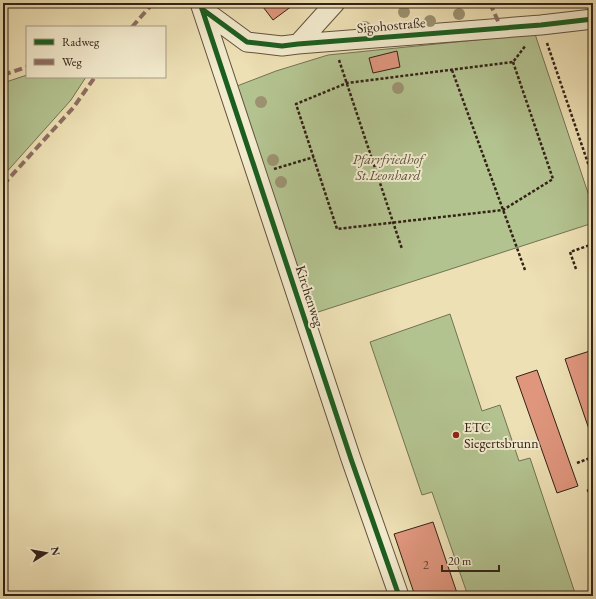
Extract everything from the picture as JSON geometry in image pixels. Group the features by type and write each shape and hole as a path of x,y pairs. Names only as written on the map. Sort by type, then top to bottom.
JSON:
{"street":[{"path":"298,44 335,3"},
{"name":"Sigohostraße","path":"201,6 247,42 282,46 334,42 536,33 593,19"},
{"name":"Kirchenweg","path":"201,6 398,596"}],"path":[{"path":"513,62 553,179 503,210 337,230 296,104 347,83 513,62 536,33"},
{"path":"536,33 593,178"},
{"path":"334,42 402,249"},
{"path":"452,70 525,270"},
{"path":"257,174 314,157"},
{"path":"576,269 570,252 593,244"},
{"path":"577,463 593,457"},
{"path":"587,491 593,489"}],"green space":[{"name":"Pfarrfriedhof St.Leonhard","path":"535,34 593,208 593,223 312,314 237,86 276,71 328,55"},
{"path":"26,75 26,78 85,78 71,100 3,176 3,83"},
{"name":"ETC Siegertsbrunn","path":"450,314 482,411 500,405 519,461 530,458 576,596 468,596 432,492 422,495 370,342"}],"building":[{"path":"260,3 296,3 273,20"},
{"path":"397,51 400,67 373,73 369,58"},
{"path":"593,350 593,441 565,359"},
{"path":"537,370 578,486 557,493 516,377"},
{"path":"433,522 458,596 415,596 394,534"}],"marked path":[{"path":"133,26 153,3"},
{"path":"490,3 501,28"},
{"path":"3,75 26,67"},
{"path":"3,185 73,108 94,78"}],"cycle path":[{"path":"200,3 351,459 399,596"},
{"path":"202,9 247,42 282,46 541,25 593,19"}],"place":[{"name":"ETC Siegertsbrunn","path":"456,435"}]}
